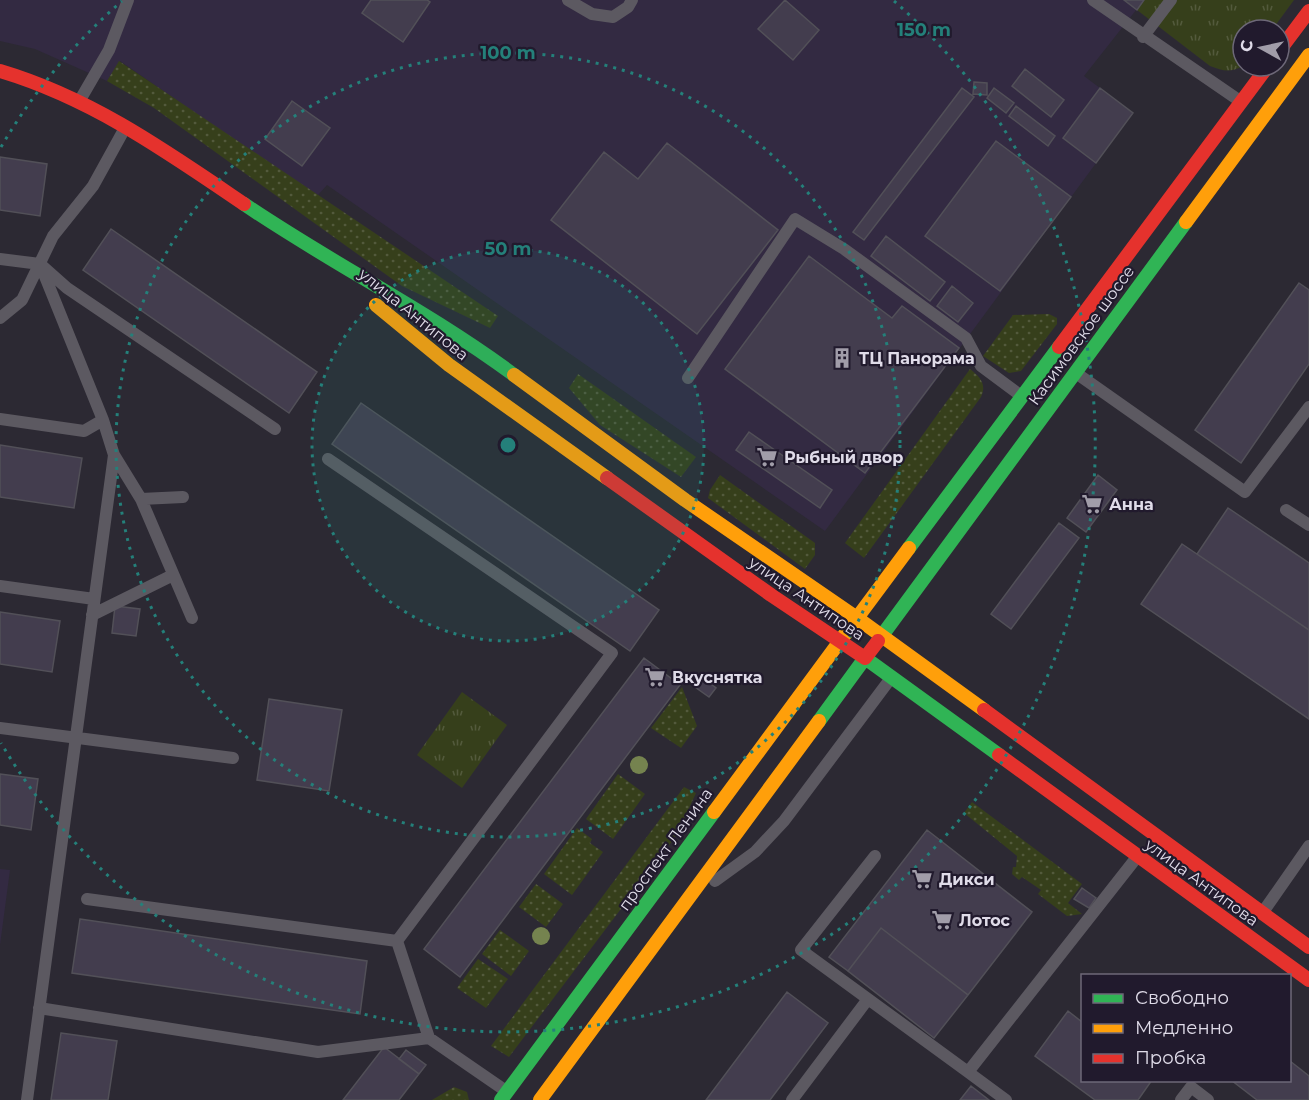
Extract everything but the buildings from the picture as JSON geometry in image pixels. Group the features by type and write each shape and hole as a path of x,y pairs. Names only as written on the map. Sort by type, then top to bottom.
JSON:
{"main road":[{"path":"1291,35 1309,11"},
{"name":"Касимовское шоссе","path":"881,635 1309,55"},
{"name":"улица Антипова","path":"0,71 41,83 126,126 292,237 466,339 685,501 881,635 1309,947"},
{"name":"Касимовское шоссе","path":"857,618 1020,396 1259,78"},
{"path":"1241,102 1263,117"},
{"name":"улица Антипова","path":"292,237 449,365 839,641 865,657 1309,980"},
{"name":"проспект Ленина","path":"504,1096 857,618"},
{"path":"540,1100 881,635"}],"lane":[{"path":"79,101 109,50 128,0"},
{"path":"568,0 592,14 613,17 628,7 632,0"},
{"path":"1093,0 1143,37 1241,102"},
{"path":"1143,37 1171,0"},
{"path":"0,318 22,300 53,236 93,186 126,126"},
{"path":"688,378 795,219 844,249 966,338 981,366 1020,396"},
{"path":"0,259 40,264 68,288 275,429"},
{"path":"40,264 103,420 114,455 141,499 192,618"},
{"path":"1074,372 1245,492 1309,407"},
{"path":"0,419 84,431 103,420"},
{"path":"27,1100 114,455"},
{"path":"327,459 612,653 397,941"},
{"path":"141,499 183,497"},
{"path":"1286,510 1309,525"},
{"path":"92,615 173,575"},
{"path":"0,586 94,599"},
{"path":"684,905 755,852 784,820 892,677"},
{"path":"0,728 234,758"},
{"path":"1246,935 1309,846"},
{"path":"875,856 801,950 1006,1100"},
{"path":"968,1072 1137,856"},
{"path":"87,899 397,941"},
{"path":"397,941 429,1038 504,1096"},
{"path":"792,1100 867,999"},
{"path":"39,1008 318,1052 429,1038"},
{"path":"1181,1100 1191,1088 1208,1100"}],"shaded area":[{"path":"0,0 1144,0 1084,76 1133,113 825,531 327,185 318,195 298,184 120,61 107,81 35,49 0,41"},
{"path":"0,869 10,870 0,945"}],"green space":[{"path":"1144,0 1294,0 1281,18 1231,18 1231,70 1210,66 1137,10"},
{"path":"119,61 498,316 490,328 402,286 154,108 107,81"},
{"path":"1049,314 1057,318 1057,324 1021,371 1009,373 983,356 1013,315"},
{"path":"970,369 983,385 981,397 864,558 845,543"},
{"path":"578,374 696,457 681,477 600,425 569,388"},
{"path":"720,475 815,543 815,555 805,569 708,498 710,490"},
{"path":"682,687 697,726 681,748 651,728"},
{"path":"462,692 507,725 462,788 417,755"},
{"path":"618,774 645,794 613,839 586,819"},
{"path":"684,787 696,793 676,836 509,1057 491,1046"},
{"path":"972,802 1082,884 1068,903 1082,914 1067,916 1038,894 1041,890 1022,877 1019,880 1012,874 1013,867 1016,867 1017,856 964,813"},
{"path":"577,828 592,839 590,843 603,852 572,895 544,874"},
{"path":"536,884 563,904 546,927 519,907"},
{"path":"500,930 529,951 511,976 482,954"},
{"path":"478,959 508,979 486,1008 457,988"},
{"path":"454,1087 467,1092 469,1100 432,1100"}],"traffic: fast":[{"path":"244,204 448,330 514,375"},
{"path":"878,641 1186,222"},
{"path":"909,548 1059,347"},
{"path":"819,721 865,658 999,755"},
{"path":"501,1100 714,812"}],"traffic: slow":[{"path":"1186,222 1309,55"},
{"path":"376,305 449,365 607,478"},
{"path":"514,375 685,500 857,618 909,548"},
{"path":"714,812 857,618 984,710"},
{"path":"540,1100 819,721"}],"traffic: jam":[{"path":"1291,35 1309,11"},
{"path":"0,71 33,82 97,111 157,146 244,204"},
{"path":"1059,347 1259,78"},
{"path":"607,478 771,595 865,658 878,641"},
{"path":"984,710 1309,947"},
{"path":"999,755 1309,980"}],"place":[{"name":"ТЦ Панорама","path":"842,358"},
{"name":"Рыбный двор","path":"767,457"},
{"name":"Анна","path":"1092,504"},
{"name":"Вкуснятка","path":"655,677"},
{"name":"Дикси","path":"922,879"},
{"name":"Лотос","path":"942,920"}]}
